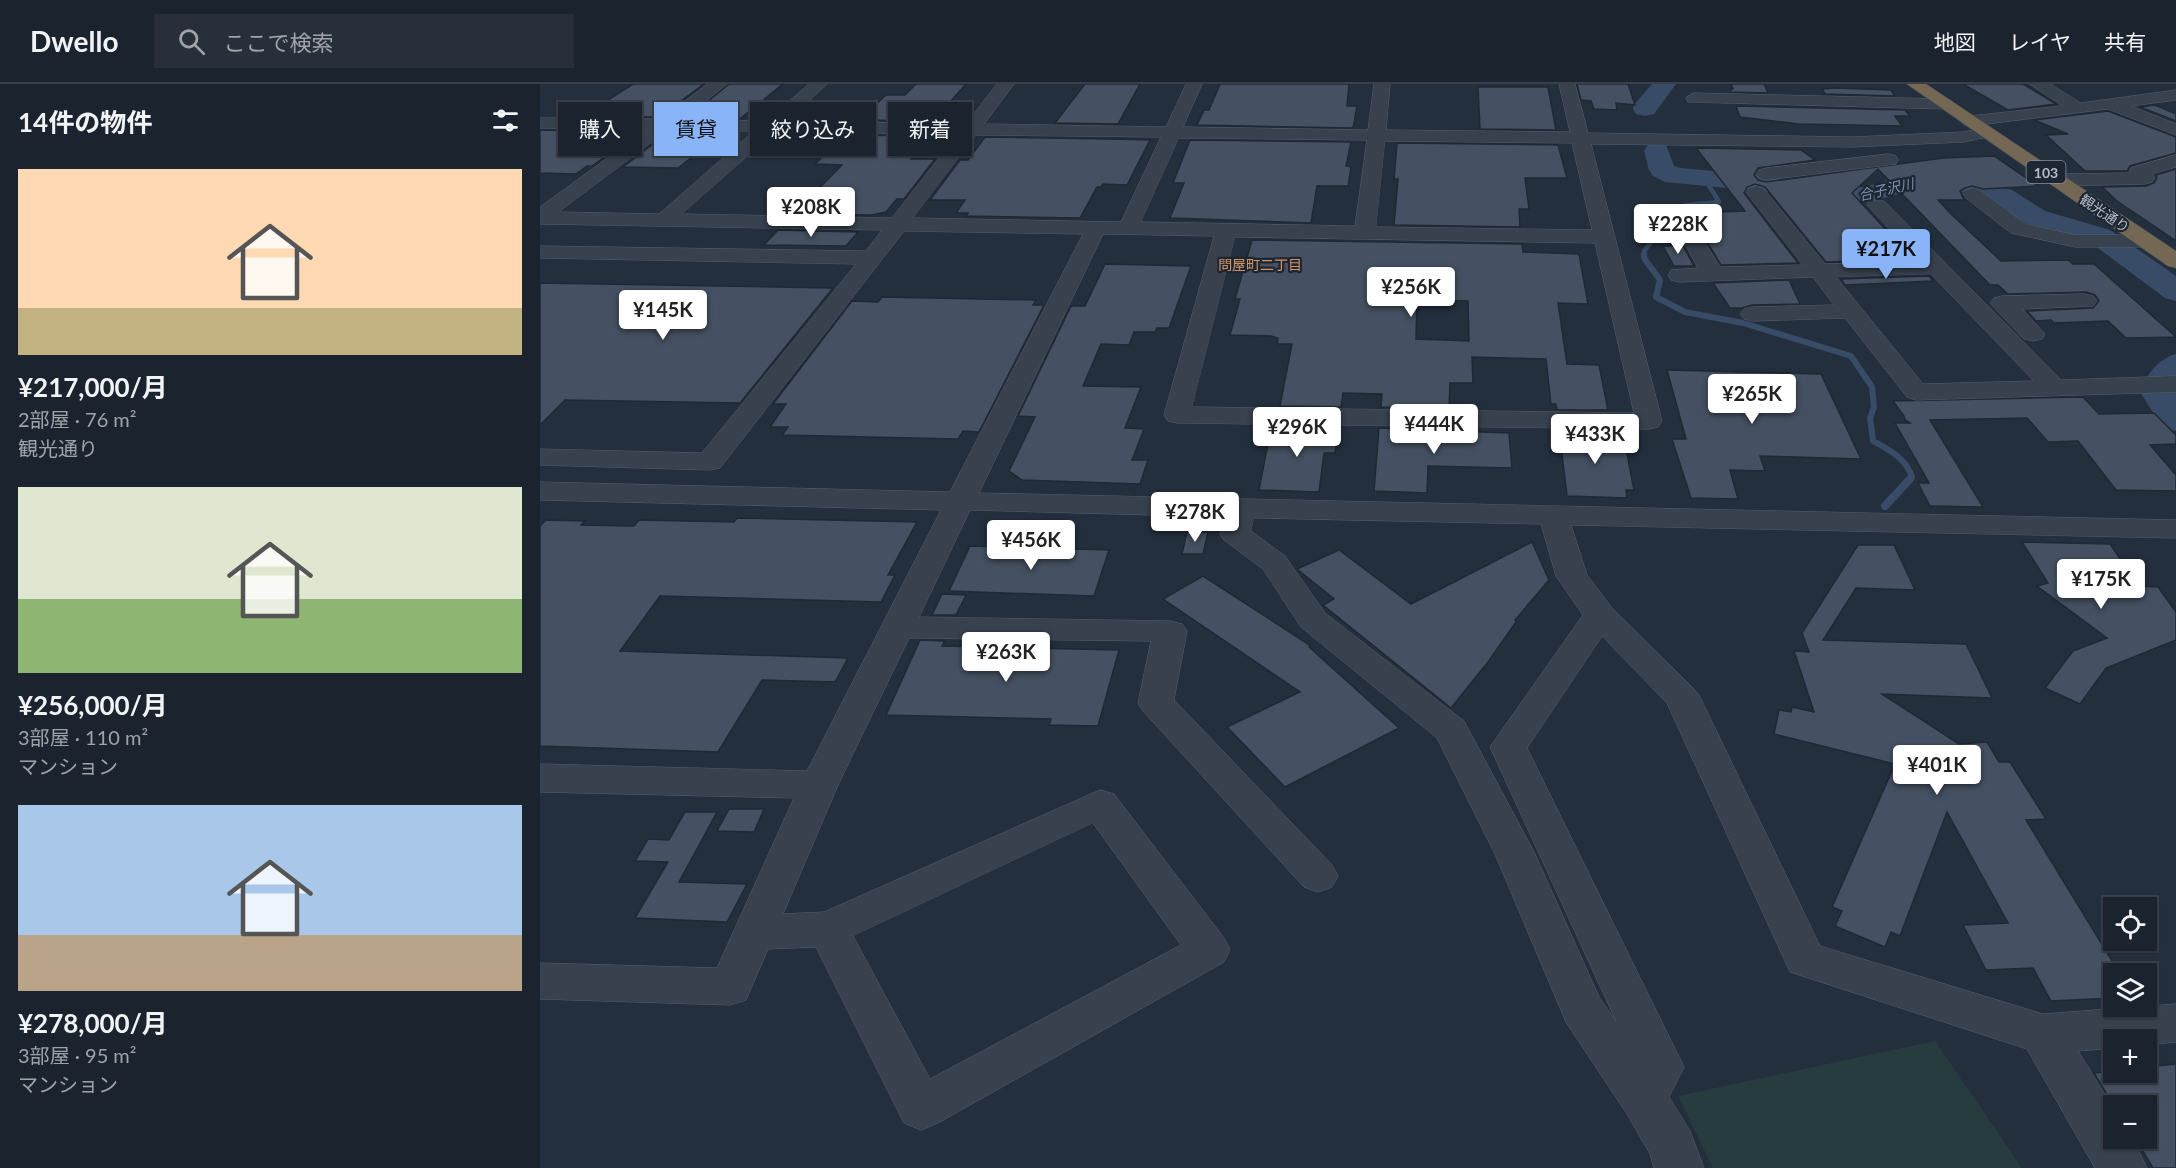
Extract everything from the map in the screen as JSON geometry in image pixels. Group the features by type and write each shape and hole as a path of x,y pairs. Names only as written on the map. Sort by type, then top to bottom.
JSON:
{"highway":[{"name":"観光通り","path":"1914,84 2173,257"}],"street":[{"path":"694,102 718,84"},
{"path":"798,102 819,84"},
{"path":"540,457 710,462 898,225 1006,84"},
{"path":"1128,229 1194,84"},
{"path":"1365,234 1382,84"},
{"path":"1226,231 1178,415 1649,421 1567,84"},
{"path":"2038,84 2079,109"},
{"path":"2172,84 2176,86"},
{"path":"876,125 1580,135 1832,135 1964,129 2176,95"},
{"path":"1694,98 1945,104"},
{"path":"2111,104 2176,130"},
{"path":"540,116 654,120"},
{"path":"540,123 654,121"},
{"path":"1580,135 1709,140 1894,141 1973,136 1978,126"},
{"path":"540,217 654,132"},
{"path":"1709,140 1717,158"},
{"path":"1744,153 1796,153 1788,141"},
{"path":"664,220 750,144"},
{"path":"2011,148 1909,158 1761,183 1820,270 1916,392 2175,384"},
{"path":"2057,180 2145,178 2138,172 2176,161"},
{"path":"1973,194 2018,229 2075,241 2146,241"},
{"path":"1877,205 1947,263 2002,303 2085,386"},
{"path":"540,217 1604,237"},
{"path":"1684,224 1713,274"},
{"path":"540,981 730,987 819,785 1096,228"},
{"path":"540,252 872,258"},
{"path":"1679,274 1947,263"},
{"path":"1947,263 2054,387"},
{"path":"2002,303 2085,301"},
{"path":"1752,314 1852,311"},
{"path":"540,490 1553,516 2176,529"},
{"path":"1241,508 1235,534 1274,563 1313,620 1451,730 1515,854 1582,1009 1644,1099 1673,1147 1678,1168"},
{"path":"1553,516 1572,576 1600,615 1682,697 1805,959 2043,1034 2176,1023"},
{"path":"1600,615 1508,747 1661,1067 1644,1099"},
{"path":"898,627 1170,631 1156,703 1318,876"},
{"path":"540,778 819,785"},
{"path":"754,933 828,929 1100,804 1209,950 921,1108 828,929"},
{"path":"2043,1034 2122,1168"}],"green space":[{"path":"1935,1041 2022,1168 1713,1168 1678,1096"}],"building":[{"path":"633,84 704,84 679,102 654,102 654,117 642,117 642,102 605,102"},
{"path":"729,84 783,84 761,102 750,102 750,111 741,118 738,118 738,102 707,102"},
{"path":"916,84 966,84 950,102 888,102 888,120 876,120 876,105 886,95 905,95"},
{"path":"1085,84 1140,84 1118,124 1055,123"},
{"path":"1220,84 1349,84 1347,106 1357,106 1353,128 1197,125 1204,110 1209,110"},
{"path":"1577,84 1628,84 1635,105 1616,103 1617,110 1594,109 1591,101 1581,100"},
{"path":"1731,84 1764,84 1768,93 1731,92 1730,89 1733,89"},
{"path":"1963,84 2023,84 2056,104 2008,110"},
{"path":"1478,87 1548,87 1556,130 1480,129"},
{"path":"1822,89 1891,90 1895,96 1825,94"},
{"path":"2155,105 2176,114 2176,121 2140,107"},
{"path":"1736,106 1905,110 1910,116 1895,116 1902,126 1799,124 1740,117"},
{"path":"2108,111 2176,137 2176,153 2130,166 2127,171 2085,171 2046,135 2068,134 2034,120"},
{"path":"540,130 558,130 558,156 606,156 576,174 540,173"},
{"path":"876,135 888,136 888,156 935,159 904,199 897,199 886,212 872,215 794,214 842,165 815,164 823,156 876,156"},
{"path":"985,137 1150,140 1127,185 1103,184 1097,187 1080,218 966,216 968,213 956,213 965,200 930,200 960,160 968,160"},
{"path":"1190,140 1351,142 1346,166 1351,167 1348,186 1317,186 1311,223 1170,218 1184,183 1173,183"},
{"path":"654,143 654,156 693,156 678,168 623,167 637,156 642,156 642,153"},
{"path":"1397,143 1558,145 1567,178 1525,178 1529,209 1519,209 1520,227 1394,225 1398,179 1394,179"},
{"path":"1696,148 1801,150 1815,160 1758,168 1754,175 1758,180 1766,182 1943,158 1994,156 2038,186 1983,189 1972,186 1965,188 1960,191 1964,200 1938,200 1951,214 2001,261 2068,260 2073,264 2094,264 2176,337 2126,338 2108,321 2054,323 2051,320 2036,321 2027,311 2093,308 2099,301 2095,295 2086,292 2008,294 1998,285 1990,285 1878,169 1852,193 1913,259 1826,262 1765,187 1755,184 1747,187 1744,193 1798,263 1721,265 1687,213 1745,211"},
{"path":"2176,169 2176,241 2117,201 2102,187 2146,186 2154,183 2156,175"},
{"path":"778,230 858,232 846,246 764,245"},
{"path":"1252,240 1522,244 1523,252 1579,254 1588,304 1558,303 1567,364 1599,365 1608,410 1557,410 1556,404 1551,404 1546,359 1472,357 1473,383 1450,383 1449,408 1381,407 1382,394 1343,393 1341,407 1280,406 1292,344 1277,344 1278,338 1271,336 1230,335 1240,299 1235,299","holes":["1417,300 1468,301 1469,341 1416,339"]},
{"path":"1672,244 1682,244 1694,266 1674,266 1663,246 1673,246"},
{"path":"1105,264 1191,266 1169,328 1157,328 1155,332 1134,332 1129,345 1101,344 1083,386 1141,387 1125,428 1144,429 1132,460 1148,460 1140,484 1022,480 1009,471 1035,417 1018,416 1071,306 1085,306"},
{"path":"1929,276 1933,281 1845,285 1841,279"},
{"path":"1789,280 1800,304 1730,308 1713,283"},
{"path":"540,283 833,288 740,403 565,400 540,425"},
{"path":"882,297 1036,300 1033,305 1044,305 979,432 963,431 958,439 782,435 788,427 770,427 786,404 773,404 852,301 878,302"},
{"path":"1667,370 1821,374 1861,459 1760,456 1765,471 1730,470 1738,499 1691,498 1672,439 1686,439"},
{"path":"2083,397 2099,414 2154,413 2176,435 2176,444 2150,445 2176,475 2176,491 2116,490 2078,441 2048,442 2027,418 1930,420 1983,507 1930,506 1918,483 1929,483 1895,423 1910,423 1905,420 1893,401"},
{"path":"1338,427 1335,453 1324,453 1319,492 1259,490 1271,428"},
{"path":"1379,428 1509,433 1512,468 1428,466 1427,493 1374,491"},
{"path":"1559,430 1612,431 1614,443 1625,443 1634,490 1626,490 1627,498 1567,496"},
{"path":"737,518 917,522 888,575 895,575 881,602 660,596 620,651 848,658 835,682 762,680 718,752 540,746 540,526 546,520 585,521 581,525 634,526 639,520 734,522"},
{"path":"1187,532 1208,532 1203,554 1182,554"},
{"path":"1532,542 1549,580 1515,620 1516,622 1488,662 1451,708 1323,605 1334,599 1297,569 1339,550 1411,604"},
{"path":"2022,542 2110,544 2139,586 2158,587 2176,612 2176,640 2106,668 2080,704 2045,688 2073,651 2107,638 2037,586 2048,583"},
{"path":"1858,545 1894,545 1915,590 1856,588 1823,640 1966,644 1992,698 1882,694 1959,744 1987,742 1999,762 2010,762 2046,819 2026,820 2103,946 2103,951 2106,951 2113,963 2103,963 2103,999 2051,1001 2033,968 1986,970 1963,925 2008,923 1947,812 1900,936 1891,932 1885,947 1835,926 1842,911 1832,907 1895,764 1774,734 1779,710 1791,712 1792,707 1814,712 1794,651 1809,652 1802,633"},
{"path":"970,546 1109,550 1094,596 949,591"},
{"path":"1203,576 1311,646 1309,647 1399,728 1285,787 1227,727 1300,692 1163,599"},
{"path":"942,594 966,595 956,615 932,615"},
{"path":"920,640 945,641 942,646 1119,650 1098,726 1049,725 1051,719 886,715"},
{"path":"729,809 764,809 754,832 717,831"},
{"path":"685,812 717,812 679,882 747,884 727,922 635,918 668,862 635,861 648,839 669,840"},
{"path":"2176,1064 2176,1168 2153,1168 2142,1149 2157,1149 2157,1095 2107,1095 2094,1073 2103,1072 2103,1083 2157,1083 2157,1066"}],"waterway":[{"name":"合子沢川","path":"1645,109 1648,102 1664,84"},
{"name":"合子沢川","path":"1657,151 1662,170 1675,176 1768,184 1831,199 1865,195 1924,179 1957,181 2002,196 2035,217 2100,236 2176,291"},
{"path":"1705,179 1719,202 1687,205 1671,210 1665,225 1644,251 1644,258 1660,280 1656,297 1685,312 1743,323 1851,356 1872,387 1874,407 1870,418 1873,441 1891,451 1906,465 1912,477 1909,481"},
{"name":"合子沢川","path":"2176,365 2161,384 2158,392 2176,420"},
{"path":"1885,506 1910,479"}],"district":[{"name":"問屋町二丁目","path":"1260,264"}]}
